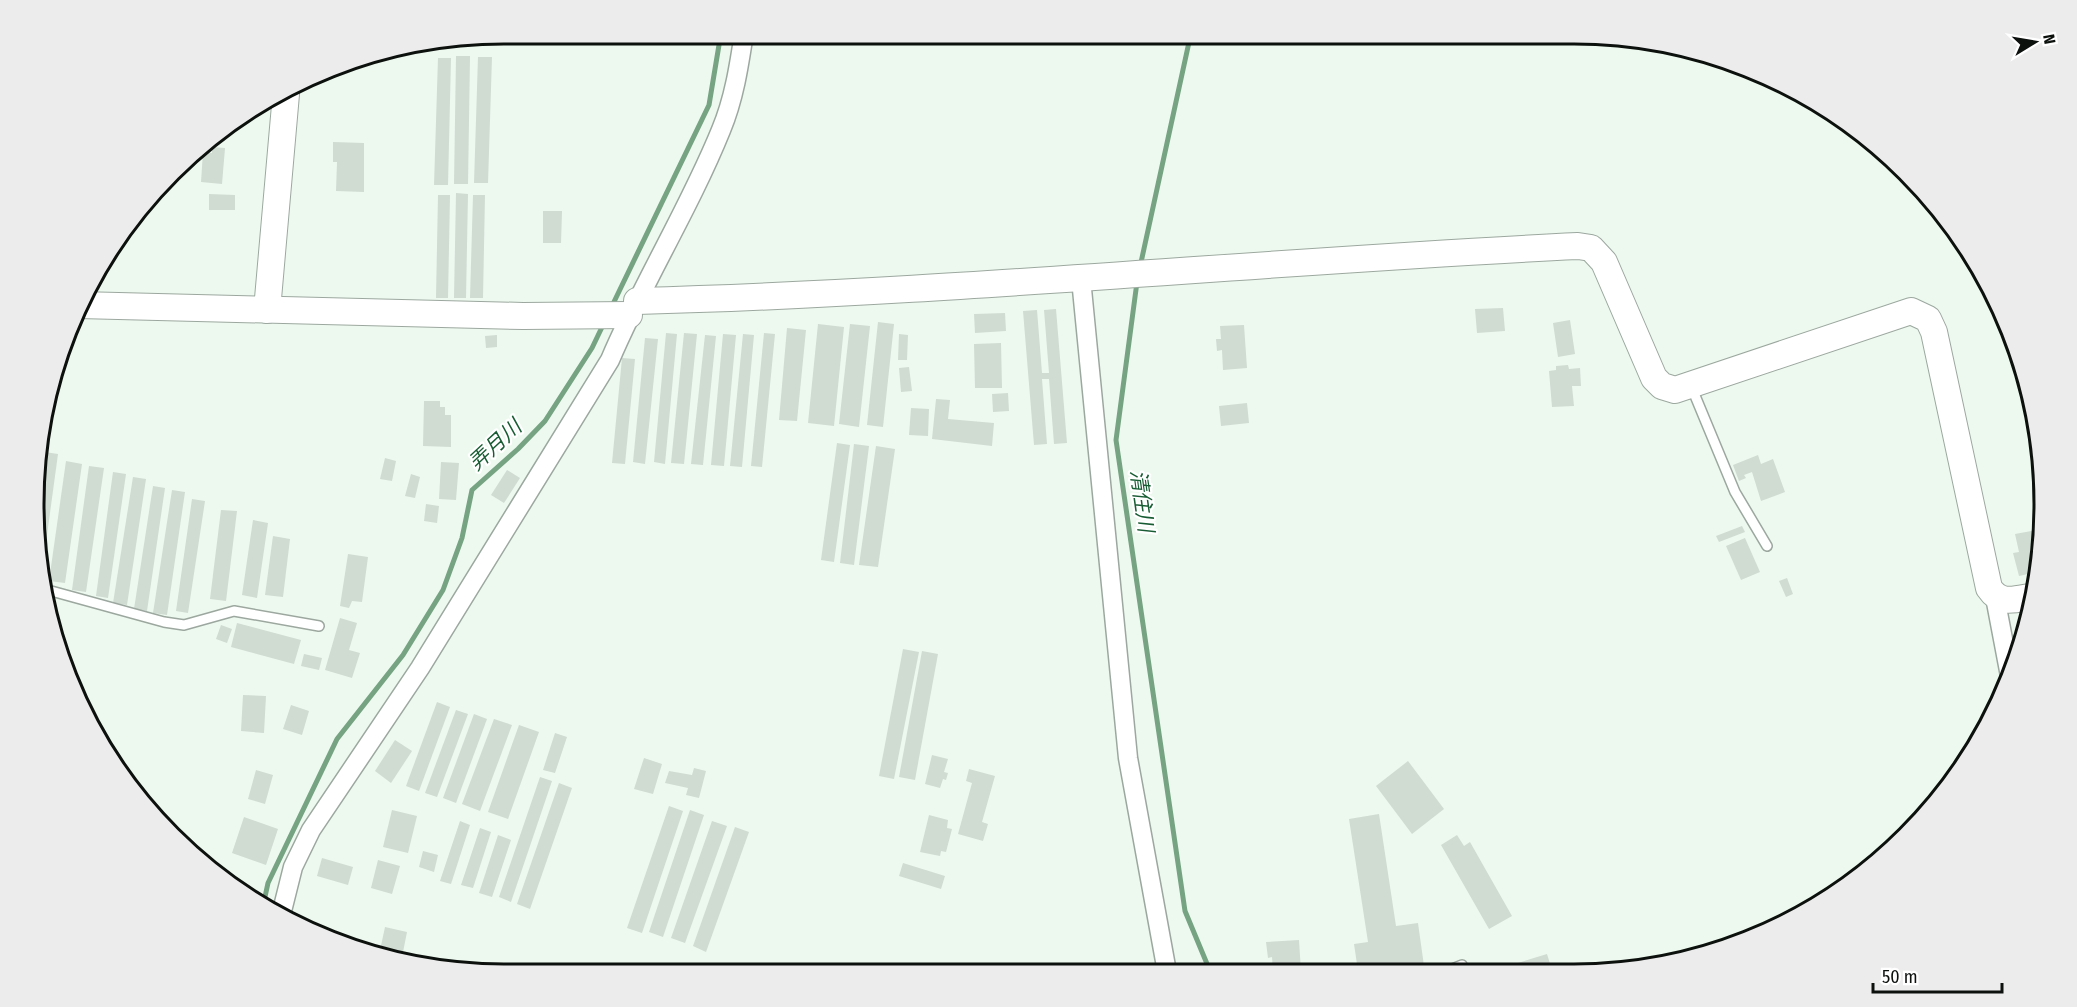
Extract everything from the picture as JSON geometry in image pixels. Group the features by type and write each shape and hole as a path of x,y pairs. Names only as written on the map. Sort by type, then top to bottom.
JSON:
{"street":[{"path":"282,907 292,867 311,830 420,668 610,360 633,308 678,223 722,130 737,80 742,44"},
{"path":"267,310 286,98"},
{"path":"89,305 523,316 633,308 709,299 1081,279 1578,246 1592,248 1604,262 1654,378 1662,386 1675,390 1911,311 1928,319 1934,332 1989,588 1995,597 2007,658"},
{"path":"1081,279 1128,758 1166,964"},
{"path":"1995,597 2006,600 2024,598"}],"lane":[{"path":"1691,386 1735,492 1767,546"},
{"path":"52,591 184,626 234,611 319,626"}],"building":[{"path":"456,56 470,56 468,184 454,184"},
{"path":"478,57 492,57 488,183 474,183"},
{"path":"438,58 451,58 448,185 434,185"},
{"path":"333,142 364,143 364,192 336,191 337,162 333,162"},
{"path":"213,147 225,148 222,184 201,182 203,156 207,152 212,153"},
{"path":"456,193 468,194 466,298 454,298"},
{"path":"209,194 235,195 235,210 209,210"},
{"path":"438,195 450,195 448,298 436,298"},
{"path":"473,195 485,195 483,298 470,298"},
{"path":"543,211 562,211 561,243 543,243"},
{"path":"1503,308 1505,331 1477,333 1475,309"},
{"path":"1056,309 1067,443 1054,444 1049,379 1042,379 1047,444 1034,445 1023,311 1037,310 1042,373 1049,373 1044,310"},
{"path":"1005,313 1006,331 975,333 974,314"},
{"path":"1570,320 1575,354 1558,357 1553,323"},
{"path":"878,322 894,324 883,427 867,425"},
{"path":"818,324 844,327 834,426 808,423"},
{"path":"850,324 870,326 859,427 839,424"},
{"path":"1244,325 1247,368 1223,370 1222,350 1217,351 1216,339 1221,339 1220,326"},
{"path":"787,328 806,330 797,421 779,420"},
{"path":"666,333 677,334 665,464 654,462"},
{"path":"684,333 697,334 684,464 671,463"},
{"path":"764,333 775,334 762,467 751,466"},
{"path":"723,334 736,335 724,466 711,465"},
{"path":"743,334 754,335 742,467 730,466"},
{"path":"899,334 908,335 907,360 898,360"},
{"path":"497,335 497,347 486,348 485,336"},
{"path":"705,335 716,336 703,465 691,464"},
{"path":"645,338 658,339 645,464 633,462"},
{"path":"1001,343 1002,388 975,388 974,344"},
{"path":"622,358 635,359 625,464 612,463"},
{"path":"1568,365 1569,369 1580,368 1581,386 1572,386 1574,406 1552,407 1549,371 1556,370 1556,366"},
{"path":"909,367 912,391 901,392 899,368"},
{"path":"1008,393 1009,411 993,412 992,394"},
{"path":"936,399 950,400 948,419 994,423 992,446 932,439"},
{"path":"424,401 440,401 440,407 445,407 445,415 451,415 451,447 423,446"},
{"path":"1247,403 1249,423 1221,426 1219,406"},
{"path":"911,408 929,409 928,436 909,435"},
{"path":"837,443 850,445 834,562 821,560"},
{"path":"854,444 869,446 854,565 840,563"},
{"path":"876,446 895,449 878,567 859,565"},
{"path":"46,452 58,454 45,547 44,473"},
{"path":"1758,455 1761,464 1773,459 1785,492 1761,501 1752,472 1744,475 1746,478 1739,481 1733,465"},
{"path":"385,458 396,461 392,481 380,479"},
{"path":"66,461 82,464 65,583 50,581"},
{"path":"441,462 459,463 456,500 439,499"},
{"path":"89,466 104,468 86,592 72,590"},
{"path":"507,470 520,478 504,503 491,495"},
{"path":"113,472 126,474 108,598 96,596"},
{"path":"411,474 420,477 415,498 405,496"},
{"path":"133,477 146,479 127,605 113,603"},
{"path":"153,486 165,488 147,611 134,609"},
{"path":"172,490 185,492 167,615 153,613"},
{"path":"192,499 205,501 188,613 176,611"},
{"path":"426,504 439,506 437,523 424,521"},
{"path":"221,510 237,511 226,601 210,599"},
{"path":"253,520 268,523 257,598 242,595"},
{"path":"1742,526 1745,532 1719,542 1716,536"},
{"path":"2033,531 2028,574 2019,576 2013,553 2019,552 2015,534"},
{"path":"273,536 290,539 283,597 265,595"},
{"path":"1745,538 1760,572 1741,580 1726,546"},
{"path":"348,554 368,557 362,602 352,601 349,608 340,606"},
{"path":"1787,578 1793,594 1786,597 1779,581"},
{"path":"340,618 357,623 349,650 360,653 352,678 325,670"},
{"path":"237,623 301,640 294,664 231,647"},
{"path":"221,625 232,629 227,643 216,639"},
{"path":"903,649 919,652 894,779 879,776"},
{"path":"922,651 938,654 915,780 899,777"},
{"path":"304,654 322,658 319,670 301,666"},
{"path":"243,695 266,696 264,733 241,731"},
{"path":"437,702 450,707 419,791 406,786"},
{"path":"291,705 309,711 302,735 283,729"},
{"path":"456,710 468,714 437,797 425,793"},
{"path":"474,714 487,719 456,803 443,798"},
{"path":"494,719 512,725 480,811 462,804"},
{"path":"519,725 539,732 508,819 488,812"},
{"path":"555,733 567,737 555,773 543,770"},
{"path":"395,740 412,751 391,783 375,771"},
{"path":"932,755 948,759 944,772 948,773 940,788 925,784"},
{"path":"644,758 662,764 653,794 634,789"},
{"path":"1408,761 1444,809 1412,834 1376,786"},
{"path":"694,768 706,771 699,798 686,795 688,788 665,783 669,771 692,775"},
{"path":"969,769 995,776 982,822 988,824 983,841 958,834 972,783 966,781"},
{"path":"256,770 273,775 265,804 248,799"},
{"path":"540,777 552,781 511,902 499,897"},
{"path":"559,783 572,788 530,909 517,904"},
{"path":"669,806 683,811 642,933 627,928"},
{"path":"392,810 417,816 408,853 383,847"},
{"path":"690,810 704,815 663,937 649,932"},
{"path":"1379,814 1396,926 1418,923 1424,964 1357,964 1354,944 1368,942 1349,819"},
{"path":"929,815 948,820 947,828 952,829 946,852 941,851 940,856 920,852"},
{"path":"244,817 278,829 266,865 232,853"},
{"path":"460,821 470,825 451,884 440,881"},
{"path":"712,821 727,826 685,943 671,938"},
{"path":"735,827 749,832 706,952 693,946"},
{"path":"480,828 491,832 473,888 461,885"},
{"path":"498,835 511,840 492,897 479,893"},
{"path":"1457,835 1464,846 1470,842 1512,916 1489,929 1441,845"},
{"path":"423,851 438,855 434,872 419,867"},
{"path":"322,858 353,867 348,885 317,876"},
{"path":"378,860 400,866 392,894 371,888"},
{"path":"903,863 945,876 941,889 899,876"},
{"path":"385,927 407,932 403,952 381,947"},
{"path":"1299,940 1301,964 1272,964 1272,957 1268,958 1266,942"},
{"path":"1547,954 1550,964 1515,964"}],"waterway":[{"name":"弄月川","path":"612,306 709,105 719,44"},
{"name":"清住川","path":"1140,267 1189,44"},
{"name":"清住川","path":"1137,282 1116,440 1185,911 1207,964"},
{"name":"弄月川","path":"265,897 268,883 337,739 403,655 443,590 462,538 472,490 518,449 545,421 592,348 604,323"}]}
